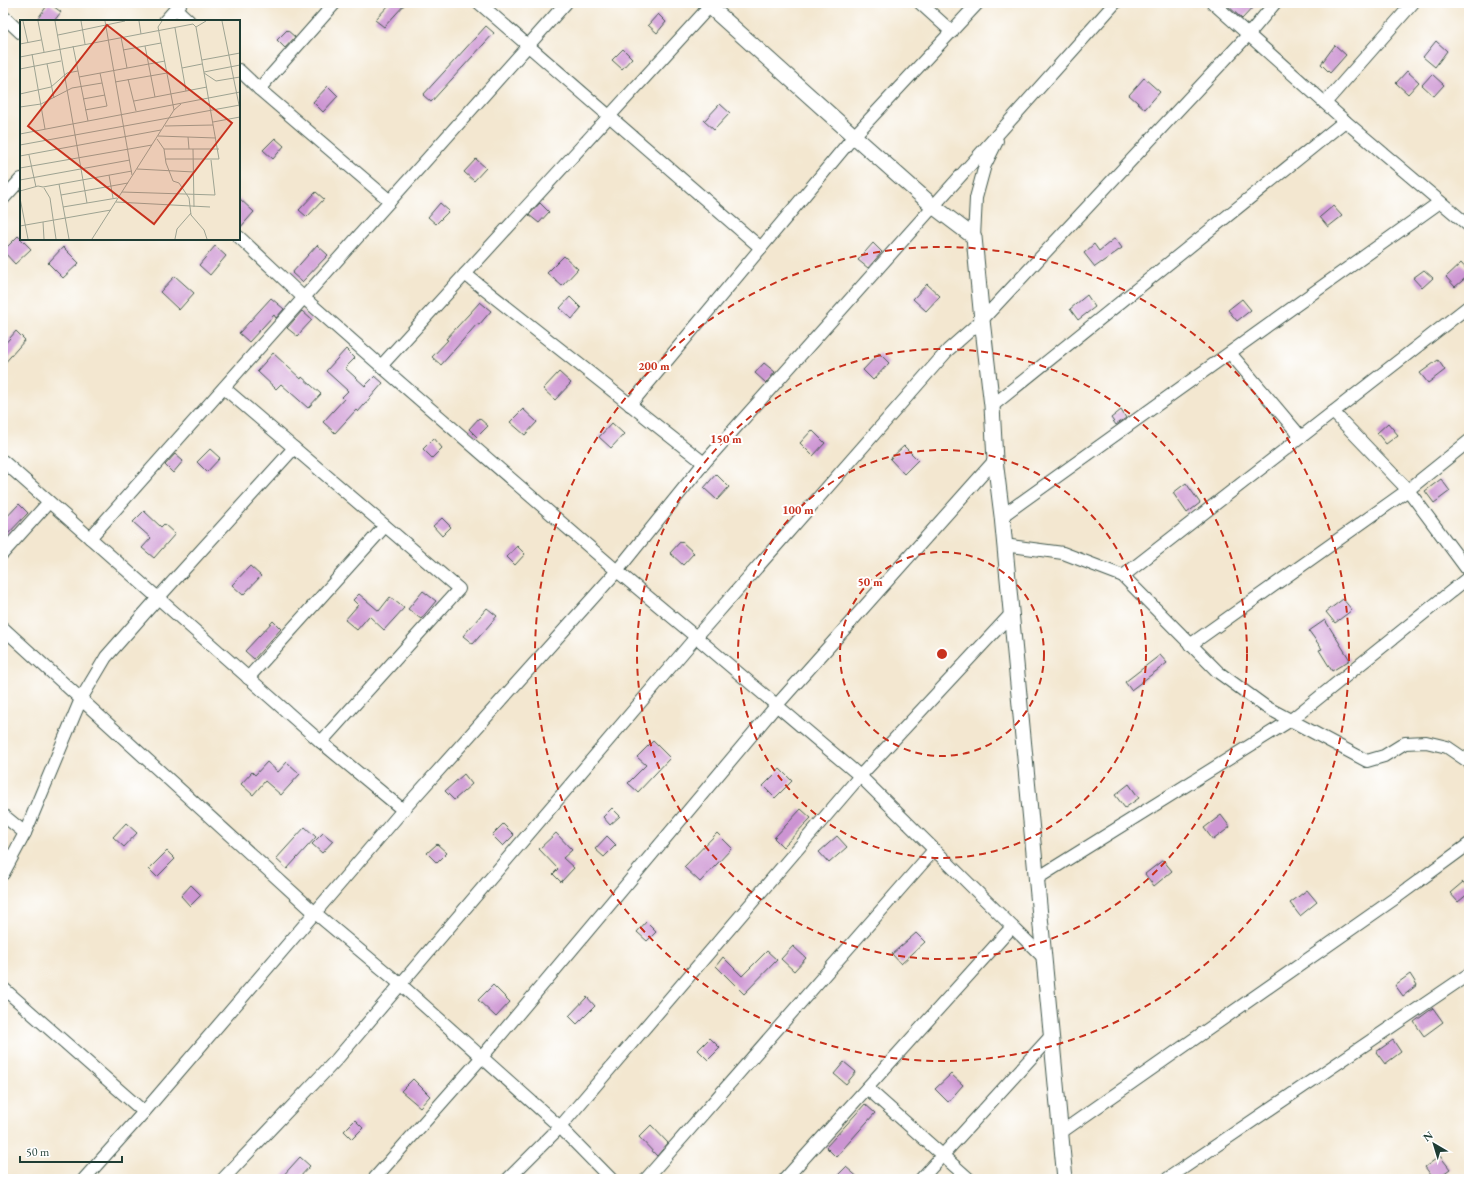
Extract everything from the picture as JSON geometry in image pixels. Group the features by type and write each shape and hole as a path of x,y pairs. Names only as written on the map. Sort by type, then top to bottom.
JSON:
{"street":[{"path":"259,89 336,3"},
{"path":"479,3 761,248"},
{"path":"90,538 566,3"},
{"path":"920,3 952,32"},
{"path":"630,405 854,136 978,3"},
{"path":"84,1179 144,1112 403,810 617,571 704,464 1115,3"},
{"path":"1213,3 1345,121 1469,226"},
{"path":"223,1179 337,1059 696,637 948,350 982,320 1249,34 1275,3"},
{"path":"1325,103 1413,3"},
{"path":"381,366 610,117 708,5 934,206 974,237"},
{"path":"166,20 178,6 188,20"},
{"path":"3,16 20,32"},
{"path":"240,71 390,201"},
{"path":"992,406 1345,121"},
{"path":"1005,126 985,165 976,198 974,237 992,406 995,460 1002,516 1010,614 1065,1179"},
{"path":"3,199 20,181"},
{"path":"1002,516 1440,202"},
{"path":"240,238 304,298 617,571 860,776 1044,958"},
{"path":"465,274 704,464"},
{"path":"1123,576 1469,306"},
{"path":"1230,353 1300,437"},
{"path":"224,388 459,589 321,742"},
{"path":"1333,412 1408,490 1469,572"},
{"path":"1190,645 1408,490 1469,441"},
{"path":"3,874 25,832 81,699 106,658 158,598 294,448"},
{"path":"3,460 321,742 403,810"},
{"path":"374,1179 482,1057 776,706 995,460"},
{"path":"3,553 49,502"},
{"path":"248,678 385,526"},
{"path":"1004,545 1063,553 1123,576 1218,672 1266,707 1367,761 1384,756 1405,743 1426,742 1447,747 1469,762"},
{"path":"1036,879 1291,720 1469,577"},
{"path":"508,1179 560,1127 860,776 1010,614"},
{"path":"3,628 314,912 400,984 560,1127 611,1179"},
{"path":"3,814 25,832"},
{"path":"1060,1133 1394,899 1469,844"},
{"path":"646,1179 934,850"},
{"path":"785,1179 1012,927"},
{"path":"1167,1179 1469,974"},
{"path":"3,988 144,1112"},
{"path":"921,1179 1051,1036"},
{"path":"867,1088 969,1179"}],"building":[{"path":"49,3 61,12 55,20 37,20"},
{"path":"391,3 406,3 384,27 375,20"},
{"path":"1225,3 1257,3 1242,19"},
{"path":"658,14 666,22 657,33 648,25"},
{"path":"486,26 494,33 431,102 423,95"},
{"path":"287,30 295,37 285,48 277,40"},
{"path":"1436,41 1447,51 1435,67 1423,57"},
{"path":"1335,45 1346,55 1330,73 1321,64"},
{"path":"623,49 632,58 622,69 612,60"},
{"path":"1407,71 1419,82 1408,94 1396,83"},
{"path":"1432,74 1444,85 1434,96 1422,85"},
{"path":"1144,78 1160,92 1145,109 1129,95"},
{"path":"328,86 338,96 323,112 313,102"},
{"path":"720,104 730,113 714,130 704,121"},
{"path":"275,138 284,146 273,159 263,150"},
{"path":"476,159 486,168 474,181 464,172"},
{"path":"316,192 324,199 307,217 299,210"},
{"path":"240,199 254,212 240,228"},
{"path":"440,203 449,211 436,224 428,217"},
{"path":"540,203 549,212 539,223 529,215"},
{"path":"1333,206 1342,216 1328,227 1320,217"},
{"path":"18,236 20,240 22,240 31,249 15,264 3,251"},
{"path":"1115,238 1122,248 1095,267 1084,253 1094,244 1099,251"},
{"path":"873,243 882,252 868,268 858,260"},
{"path":"317,245 328,255 302,282 292,273"},
{"path":"215,246 226,256 210,275 199,265"},
{"path":"63,247 79,263 63,278 48,263"},
{"path":"564,256 578,269 562,286 547,273"},
{"path":"1461,263 1469,272 1469,275 1455,287 1446,277"},
{"path":"1424,270 1433,278 1422,288 1413,278"},
{"path":"175,276 194,293 179,310 160,292"},
{"path":"927,284 940,296 926,311 913,299"},
{"path":"1087,295 1095,307 1078,320 1070,309"},
{"path":"570,297 581,308 572,319 560,308"},
{"path":"271,298 284,309 276,318 274,315 249,342 239,333"},
{"path":"1242,299 1251,310 1237,321 1228,310"},
{"path":"480,302 491,311 479,325 477,324 441,365 432,357 448,340 446,339"},
{"path":"302,311 312,320 297,336 287,328"},
{"path":"16,331 25,340 3,365 3,346"},
{"path":"346,349 355,358 345,368 365,386 375,376 383,383 358,412 356,410 335,433 323,422 344,399 342,397 348,391 326,371"},
{"path":"273,353 301,379 302,377 321,394 308,408 281,384 276,389 257,371"},
{"path":"879,353 889,363 873,380 863,370"},
{"path":"1438,360 1445,370 1428,383 1420,373"},
{"path":"764,363 775,372 766,383 755,373"},
{"path":"559,372 571,383 555,400 543,389"},
{"path":"523,409 537,422 525,435 510,422"},
{"path":"1121,410 1126,418 1116,425 1111,418"},
{"path":"479,418 488,426 477,437 469,429"},
{"path":"612,423 624,434 611,448 599,437"},
{"path":"1388,423 1398,435 1386,444 1377,433"},
{"path":"812,430 825,443 813,456 800,443"},
{"path":"434,438 442,448 432,458 423,449"},
{"path":"904,446 918,460 904,474 890,459"},
{"path":"210,449 220,458 207,472 197,462"},
{"path":"175,454 183,461 173,473 165,465"},
{"path":"716,474 729,487 717,500 704,488"},
{"path":"1441,479 1450,491 1434,503 1425,491"},
{"path":"1186,483 1200,503 1187,513 1173,493"},
{"path":"19,504 28,513 3,539 3,521"},
{"path":"144,511 161,527 164,524 175,534 154,558 142,548 151,538 133,522"},
{"path":"442,518 451,527 442,536 433,526"},
{"path":"681,541 694,553 683,565 670,553"},
{"path":"517,546 525,554 515,565 507,557"},
{"path":"250,566 261,576 243,595 232,585"},
{"path":"423,591 436,601 421,619 408,609"},
{"path":"359,594 379,611 390,597 404,608 384,630 369,616 357,630 345,620 358,605 353,600"},
{"path":"1343,599 1352,610 1335,623 1326,612"},
{"path":"487,608 497,616 473,644 463,636"},
{"path":"1325,620 1350,660 1332,671 1319,650 1322,649 1309,631"},
{"path":"273,621 281,629 254,659 245,651"},
{"path":"1160,655 1167,663 1131,690 1125,682"},
{"path":"653,741 670,758 638,792 628,783 646,765 637,757"},
{"path":"267,762 278,772 287,762 300,774 281,795 265,781 253,795 241,784 252,772 255,775"},
{"path":"780,769 792,781 775,798 763,786"},
{"path":"464,774 472,784 454,800 445,791"},
{"path":"1129,784 1139,798 1125,808 1115,795"},
{"path":"612,808 620,816 610,825 603,817"},
{"path":"801,809 811,818 783,847 774,838"},
{"path":"1221,815 1230,827 1213,840 1204,828"},
{"path":"126,823 137,833 124,847 113,837"},
{"path":"503,824 514,835 503,846 492,835"},
{"path":"305,827 316,837 287,869 276,859"},
{"path":"323,833 333,841 322,853 312,844"},
{"path":"556,833 572,850 563,858 574,868 561,882 553,874 558,869 539,849"},
{"path":"717,833 732,848 700,882 684,867"},
{"path":"607,836 616,845 604,857 595,849"},
{"path":"837,836 847,847 829,863 819,852"},
{"path":"437,844 447,853 437,863 427,853"},
{"path":"167,851 175,859 157,877 149,869"},
{"path":"1163,860 1172,871 1154,886 1145,874"},
{"path":"1463,882 1469,889 1469,893 1458,902 1450,893"},
{"path":"191,885 201,895 190,906 181,896"},
{"path":"1307,890 1317,902 1300,916 1290,903"},
{"path":"646,922 656,932 647,941 637,932"},
{"path":"916,933 925,942 901,964 892,954"},
{"path":"793,946 806,958 794,971 781,959"},
{"path":"767,951 777,960 744,994 716,966 723,957 742,976"},
{"path":"1410,974 1417,985 1403,996 1395,985"},
{"path":"493,985 510,1002 496,1017 478,1000"},
{"path":"587,997 595,1006 577,1024 569,1016"},
{"path":"1433,1008 1443,1022 1424,1036 1414,1022"},
{"path":"710,1038 720,1048 708,1060 698,1050"},
{"path":"1393,1040 1401,1052 1385,1064 1376,1052"},
{"path":"844,1062 856,1072 846,1084 834,1074"},
{"path":"951,1074 963,1085 948,1102 935,1089"},
{"path":"413,1079 430,1096 420,1107 401,1091"},
{"path":"865,1104 875,1113 836,1157 826,1147"},
{"path":"355,1120 363,1128 352,1139 344,1131"},
{"path":"651,1125 668,1143 657,1156 639,1137"},
{"path":"1440,1156 1450,1169 1434,1179 1425,1167"},
{"path":"300,1157 310,1166 298,1179 280,1179"},
{"path":"846,1167 860,1179 834,1179"}]}
